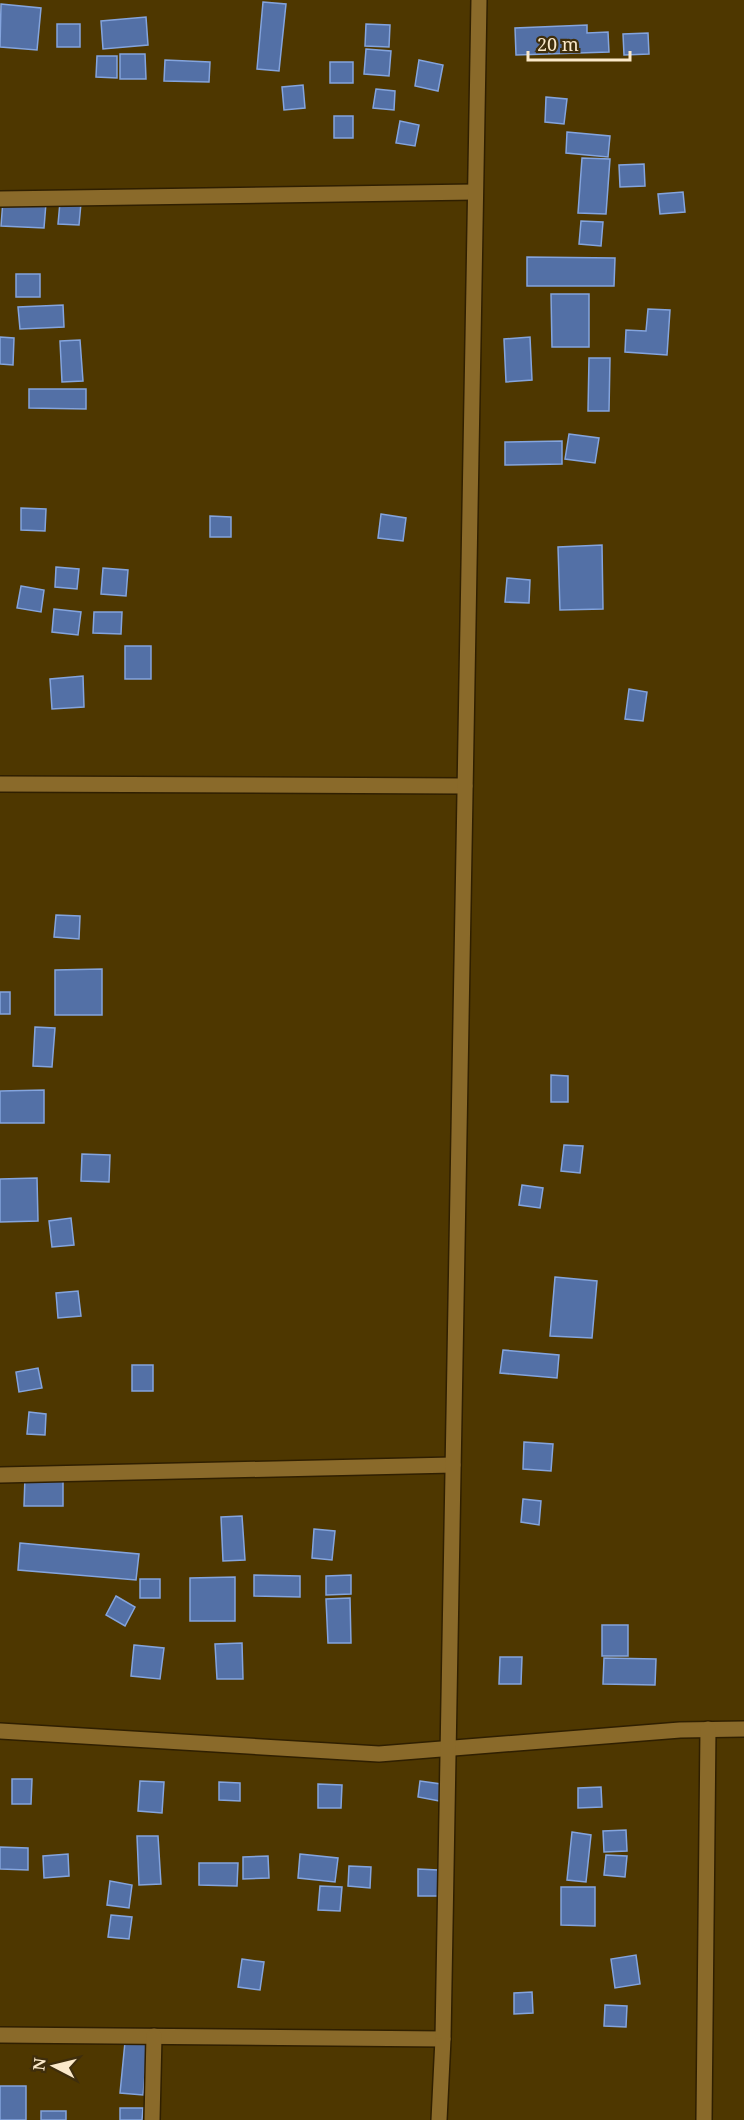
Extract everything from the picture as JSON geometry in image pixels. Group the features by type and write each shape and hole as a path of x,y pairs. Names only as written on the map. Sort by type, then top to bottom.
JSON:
{"street":[{"path":"440,2120 479,0"},
{"path":"0,199 475,192"},
{"path":"0,784 465,786"},
{"path":"0,1475 453,1465"},
{"path":"704,2120 708,1729"},
{"path":"0,1731 379,1754 680,1730 744,1729"},
{"path":"0,2035 443,2039"},
{"path":"152,2120 154,2036"}],"building":[{"path":"263,2 286,4 279,71 257,69"},
{"path":"1,4 41,8 37,50 0,47"},
{"path":"146,17 148,45 103,49 101,21"},
{"path":"57,24 80,24 80,47 57,47"},
{"path":"366,24 390,25 389,47 365,46"},
{"path":"587,25 587,33 608,32 609,52 516,55 515,28"},
{"path":"648,33 649,54 624,55 623,34"},
{"path":"366,49 391,51 389,76 364,74"},
{"path":"120,54 145,54 146,79 120,79"},
{"path":"97,56 117,56 117,78 96,77"},
{"path":"165,60 210,62 209,82 164,81"},
{"path":"419,60 443,65 438,91 415,86"},
{"path":"330,62 353,62 353,83 330,83"},
{"path":"303,85 305,108 284,110 282,87"},
{"path":"376,89 395,91 394,110 373,108"},
{"path":"546,97 567,99 564,124 545,122"},
{"path":"334,116 353,116 353,138 334,138"},
{"path":"400,121 419,125 415,146 396,143"},
{"path":"567,132 610,136 608,157 566,153"},
{"path":"582,158 610,159 606,214 578,213"},
{"path":"644,164 645,186 620,187 619,165"},
{"path":"683,192 685,212 660,214 658,194"},
{"path":"3,200 46,203 44,228 1,226"},
{"path":"60,202 81,203 79,225 58,224"},
{"path":"581,221 603,222 601,246 579,244"},
{"path":"527,257 615,258 614,286 527,286"},
{"path":"16,274 40,274 40,297 16,297"},
{"path":"551,294 589,294 589,347 552,347"},
{"path":"63,305 64,327 20,329 18,307"},
{"path":"648,309 670,310 667,355 625,352 626,330 646,331"},
{"path":"0,337 14,338 13,365 0,364"},
{"path":"530,337 532,380 506,382 504,339"},
{"path":"80,340 83,381 62,382 60,341"},
{"path":"589,358 610,358 609,411 588,411"},
{"path":"29,389 86,389 86,409 29,408"},
{"path":"569,434 599,438 595,463 565,459"},
{"path":"562,441 562,464 505,465 505,442"},
{"path":"21,508 46,509 45,531 21,530"},
{"path":"381,514 406,518 403,541 378,538"},
{"path":"210,516 231,517 231,537 210,537"},
{"path":"602,545 603,609 560,610 558,547"},
{"path":"56,567 79,569 77,589 55,587"},
{"path":"103,568 128,570 126,596 101,594"},
{"path":"507,578 530,580 529,603 505,602"},
{"path":"21,586 44,590 41,612 17,608"},
{"path":"54,609 81,612 78,635 52,632"},
{"path":"94,612 122,612 121,634 93,633"},
{"path":"125,646 151,646 151,679 125,679"},
{"path":"83,676 84,707 52,709 50,679"},
{"path":"629,689 647,692 643,721 625,719"},
{"path":"56,915 80,916 79,939 54,937"},
{"path":"102,969 102,1015 55,1015 55,970"},
{"path":"0,992 10,992 10,1014 0,1014"},
{"path":"35,1027 55,1028 52,1067 33,1066"},
{"path":"551,1075 568,1076 568,1102 551,1102"},
{"path":"44,1090 44,1123 0,1123 0,1091"},
{"path":"564,1145 583,1146 580,1173 561,1171"},
{"path":"82,1154 110,1155 109,1182 81,1181"},
{"path":"37,1178 38,1221 0,1222 0,1179"},
{"path":"522,1185 543,1188 540,1208 519,1205"},
{"path":"71,1218 74,1245 52,1247 49,1221"},
{"path":"555,1277 597,1281 592,1338 550,1336"},
{"path":"78,1291 81,1316 58,1318 56,1293"},
{"path":"503,1350 559,1355 557,1378 500,1373"},
{"path":"132,1365 153,1365 153,1391 132,1391"},
{"path":"38,1368 42,1388 19,1392 16,1372"},
{"path":"29,1412 46,1414 45,1435 27,1434"},
{"path":"524,1442 553,1444 551,1471 523,1469"},
{"path":"63,1476 63,1506 24,1506 25,1477"},
{"path":"523,1499 541,1501 539,1525 521,1522"},
{"path":"242,1516 245,1560 223,1561 221,1517"},
{"path":"314,1529 335,1531 332,1560 312,1558"},
{"path":"20,1543 139,1554 136,1580 18,1570"},
{"path":"254,1575 300,1576 300,1597 254,1596"},
{"path":"351,1575 351,1594 326,1595 326,1576"},
{"path":"235,1577 235,1621 190,1621 190,1578"},
{"path":"140,1579 160,1579 160,1598 140,1598"},
{"path":"116,1596 135,1607 125,1626 106,1615"},
{"path":"350,1598 351,1643 328,1643 326,1599"},
{"path":"602,1625 628,1625 628,1656 602,1656"},
{"path":"242,1643 243,1679 217,1679 215,1644"},
{"path":"134,1645 164,1648 160,1679 131,1676"},
{"path":"500,1657 522,1657 521,1684 499,1684"},
{"path":"604,1658 656,1659 655,1685 603,1684"},
{"path":"12,1779 32,1779 31,1804 12,1804"},
{"path":"140,1781 164,1782 162,1813 138,1811"},
{"path":"420,1781 448,1785 445,1802 418,1797"},
{"path":"219,1782 240,1783 240,1801 219,1800"},
{"path":"318,1784 342,1785 341,1808 318,1808"},
{"path":"601,1787 602,1807 578,1808 578,1788"},
{"path":"626,1830 627,1851 604,1852 603,1831"},
{"path":"572,1832 591,1835 586,1882 567,1880"},
{"path":"137,1836 158,1836 161,1884 139,1885"},
{"path":"0,1847 28,1848 28,1870 0,1869"},
{"path":"68,1854 69,1876 44,1878 43,1856"},
{"path":"300,1854 338,1858 335,1882 298,1878"},
{"path":"606,1855 627,1856 625,1877 604,1875"},
{"path":"268,1856 269,1878 243,1879 243,1857"},
{"path":"199,1863 238,1863 237,1886 199,1885"},
{"path":"349,1866 371,1867 370,1888 348,1886"},
{"path":"418,1869 438,1870 438,1896 418,1896"},
{"path":"110,1881 132,1885 129,1908 107,1905"},
{"path":"320,1886 342,1887 340,1911 318,1910"},
{"path":"561,1887 595,1887 595,1926 561,1925"},
{"path":"111,1915 132,1917 129,1939 108,1937"},
{"path":"636,1955 640,1984 615,1988 611,1959"},
{"path":"242,1959 264,1962 260,1990 238,1987"},
{"path":"532,1992 533,2013 514,2014 514,1993"},
{"path":"605,2005 627,2006 626,2027 604,2026"},
{"path":"125,2042 148,2044 143,2095 120,2093"},
{"path":"0,2086 26,2086 26,2120 0,2120"},
{"path":"120,2108 143,2108 142,2120 120,2120"},
{"path":"41,2111 66,2111 66,2120 41,2120"}]}
